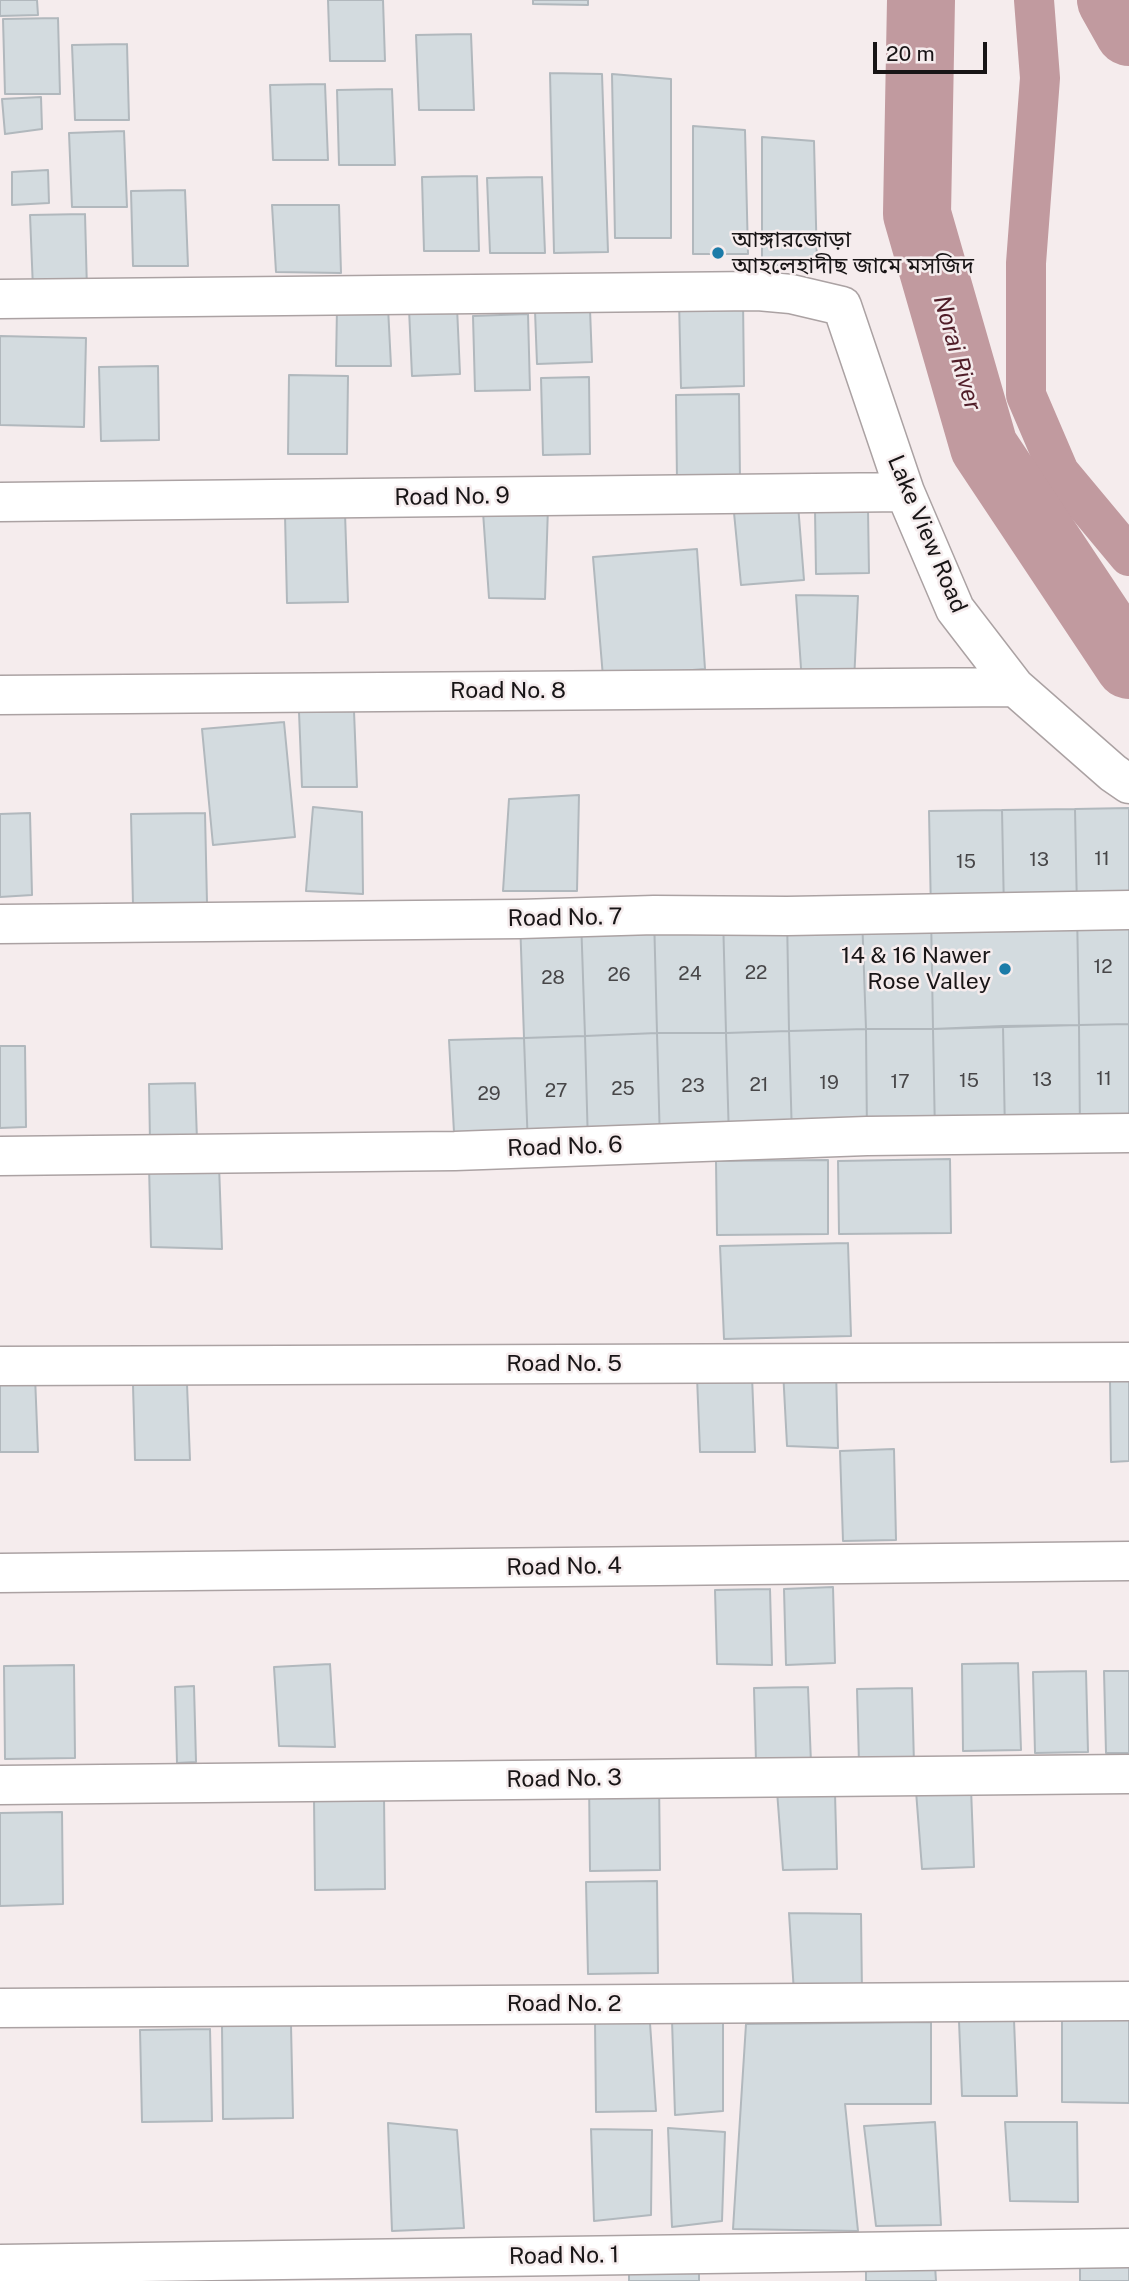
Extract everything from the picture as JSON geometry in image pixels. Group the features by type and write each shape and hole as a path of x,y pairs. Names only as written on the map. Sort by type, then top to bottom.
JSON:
{"street":[{"name":"Lake View Road","path":"0,299 758,291 791,294 842,306 905,492 955,609 1015,687 1129,784"},
{"name":"Road No. 9","path":"0,502 905,492"},
{"name":"Road No. 8","path":"0,695 1015,687"},
{"name":"Road No. 7","path":"0,924 507,920 654,915 799,916 1129,910"},
{"name":"Road No. 6","path":"0,1156 455,1151 867,1136 1129,1133"},
{"name":"Road No. 5","path":"0,1366 1129,1362"},
{"name":"Road No. 4","path":"0,1573 1129,1561"},
{"name":"Road No. 3","path":"0,1785 1129,1774"},
{"name":"Road No. 2","path":"0,2008 1129,2001"},
{"name":"Road No. 1","path":"0,2264 1129,2248"}],"building":[{"path":"0,0 37,0 38,15 0,16"},
{"path":"328,0 383,0 385,61 330,61"},
{"path":"533,0 588,0 588,5 533,4"},
{"path":"58,18 60,94 5,94 3,19"},
{"path":"471,34 474,110 419,110 416,35"},
{"path":"127,44 129,120 75,120 72,45"},
{"path":"550,73 602,74 608,252 554,253"},
{"path":"612,74 671,79 671,238 615,238"},
{"path":"325,84 328,160 273,160 270,85"},
{"path":"392,89 395,165 339,165 337,90"},
{"path":"41,97 42,129 5,134 2,99"},
{"path":"693,126 745,130 748,254 693,254"},
{"path":"124,131 127,207 72,207 69,133"},
{"path":"762,137 814,141 817,265 762,265"},
{"path":"48,170 49,203 12,205 12,172"},
{"path":"477,176 479,251 424,251 422,177"},
{"path":"542,177 545,253 490,253 487,178"},
{"path":"185,190 188,266 133,266 131,191"},
{"path":"272,205 339,205 341,273 276,272"},
{"path":"85,214 87,290 33,289 30,215"},
{"path":"743,299 744,386 681,388 679,300"},
{"path":"337,307 388,307 391,366 336,366"},
{"path":"457,307 460,374 412,376 409,309"},
{"path":"590,309 592,362 537,364 535,311"},
{"path":"528,314 530,390 475,391 473,316"},
{"path":"0,336 86,338 84,427 0,425"},
{"path":"158,366 159,440 101,441 99,367"},
{"path":"289,375 348,376 347,454 288,454"},
{"path":"589,377 590,454 543,455 541,378"},
{"path":"739,394 740,481 677,482 676,395"},
{"path":"732,492 797,492 804,580 741,585"},
{"path":"548,507 545,599 489,598 483,512"},
{"path":"815,510 868,510 869,573 816,574"},
{"path":"345,513 348,602 287,603 285,515"},
{"path":"697,549 705,669 603,677 593,557"},
{"path":"796,595 858,596 854,682 802,683"},
{"path":"354,711 357,787 302,787 299,712"},
{"path":"284,722 295,837 213,845 202,729"},
{"path":"579,795 577,891 503,891 509,799"},
{"path":"313,807 362,812 363,894 306,891"},
{"path":"1129,808 1129,910 1077,910 1075,809"},
{"path":"1075,809 1077,910 1004,912 1002,810"},
{"path":"1002,810 1004,912 931,914 929,811"},
{"path":"30,813 32,895 0,897 0,814"},
{"path":"205,813 207,903 133,905 131,814"},
{"path":"1077,910 1129,910 1129,1024 1079,1025"},
{"name":"14 & 16 Nawer Rose Valley","path":"1077,910 1079,1025 933,1029 931,914"},
{"path":"931,914 933,1029 866,1029 862,915"},
{"path":"654,915 723,915 726,1033 657,1033"},
{"path":"654,915 657,1033 585,1036 581,918"},
{"path":"723,915 787,916 789,1031 726,1033"},
{"path":"862,915 866,1029 789,1031 787,916"},
{"path":"581,918 585,1036 524,1038 520,919"},
{"path":"1129,1024 1129,1133 1080,1134 1079,1025"},
{"path":"1079,1025 1080,1134 1005,1134 1003,1026"},
{"path":"1003,1026 1005,1134 935,1135 933,1029"},
{"path":"866,1029 933,1029 935,1135 867,1136"},
{"path":"866,1029 867,1136 792,1138 789,1031"},
{"path":"789,1031 792,1138 729,1140 726,1033"},
{"path":"657,1033 726,1033 729,1140 660,1143"},
{"path":"657,1033 660,1143 588,1145 585,1036"},
{"path":"585,1036 588,1145 528,1148 524,1038"},
{"path":"524,1038 528,1148 455,1151 449,1040"},
{"path":"0,1046 25,1046 26,1127 0,1128"},
{"path":"195,1083 197,1140 150,1142 149,1084"},
{"path":"950,1159 951,1233 839,1234 838,1161"},
{"path":"828,1160 828,1234 717,1235 716,1161"},
{"path":"219,1165 222,1249 151,1247 149,1166"},
{"path":"848,1243 851,1336 724,1339 720,1246"},
{"path":"783,1370 836,1370 838,1448 787,1446"},
{"path":"35,1376 38,1452 0,1452 0,1377"},
{"path":"752,1376 755,1452 700,1452 697,1377"},
{"path":"1110,1380 1129,1380 1129,1461 1111,1462"},
{"path":"187,1384 190,1460 135,1460 133,1385"},
{"path":"894,1449 896,1540 843,1541 840,1451"},
{"path":"833,1587 835,1663 786,1665 784,1589"},
{"path":"770,1589 772,1665 717,1664 715,1590"},
{"path":"1018,1663 1021,1750 963,1751 962,1664"},
{"path":"330,1664 335,1747 279,1746 274,1667"},
{"path":"74,1665 75,1758 5,1759 4,1666"},
{"path":"1086,1671 1088,1752 1035,1753 1033,1672"},
{"path":"1104,1671 1129,1671 1129,1753 1106,1753"},
{"path":"194,1686 196,1762 177,1763 175,1687"},
{"path":"808,1687 811,1763 756,1762 754,1688"},
{"path":"912,1688 914,1764 859,1764 857,1689"},
{"path":"659,1777 660,1870 590,1871 589,1779"},
{"path":"971,1788 974,1867 922,1869 916,1791"},
{"path":"777,1791 835,1793 837,1869 783,1870"},
{"path":"384,1796 385,1889 315,1890 314,1798"},
{"path":"62,1812 63,1904 0,1906 0,1813"},
{"path":"657,1881 658,1973 588,1974 586,1882"},
{"path":"789,1913 861,1914 862,1994 794,1993"},
{"path":"1129,2010 1129,2103 1062,2102 1062,2011"},
{"path":"672,2020 723,2022 723,2111 675,2115"},
{"path":"1014,2020 1017,2096 962,2096 959,2021"},
{"path":"595,2021 650,2023 656,2111 596,2112"},
{"path":"931,2022 931,2104 845,2104 858,2231 733,2229 746,2024"},
{"path":"291,2025 293,2118 223,2119 222,2026"},
{"path":"210,2029 212,2121 142,2122 140,2030"},
{"path":"935,2122 941,2225 876,2226 864,2126"},
{"path":"1005,2122 1077,2122 1078,2202 1010,2201"},
{"path":"388,2123 457,2130 464,2228 392,2231"},
{"path":"668,2128 725,2132 722,2221 672,2227"},
{"path":"591,2129 652,2130 651,2215 594,2221"},
{"path":"699,2262 699,2281 629,2281 629,2264"},
{"path":"1080,2263 1129,2263 1129,2281 1080,2281"},
{"path":"935,2265 936,2281 866,2281 866,2266"}],"waterway":[{"name":"Norai River","path":"921,0 917,214 984,447 1129,665"},
{"name":"Norai River","path":"1034,0 1040,78 1026,263 1026,395 1059,472 1129,556"},
{"name":"Norai River","path":"1111,0 1129,32"}],"place":[{"name":"আঙ্গারজোড়া আহলেহাদীছ জামে মসজিদ","path":"718,253"},
{"name":"14 & 16 Nawer Rose Valley","path":"1005,969"}]}
